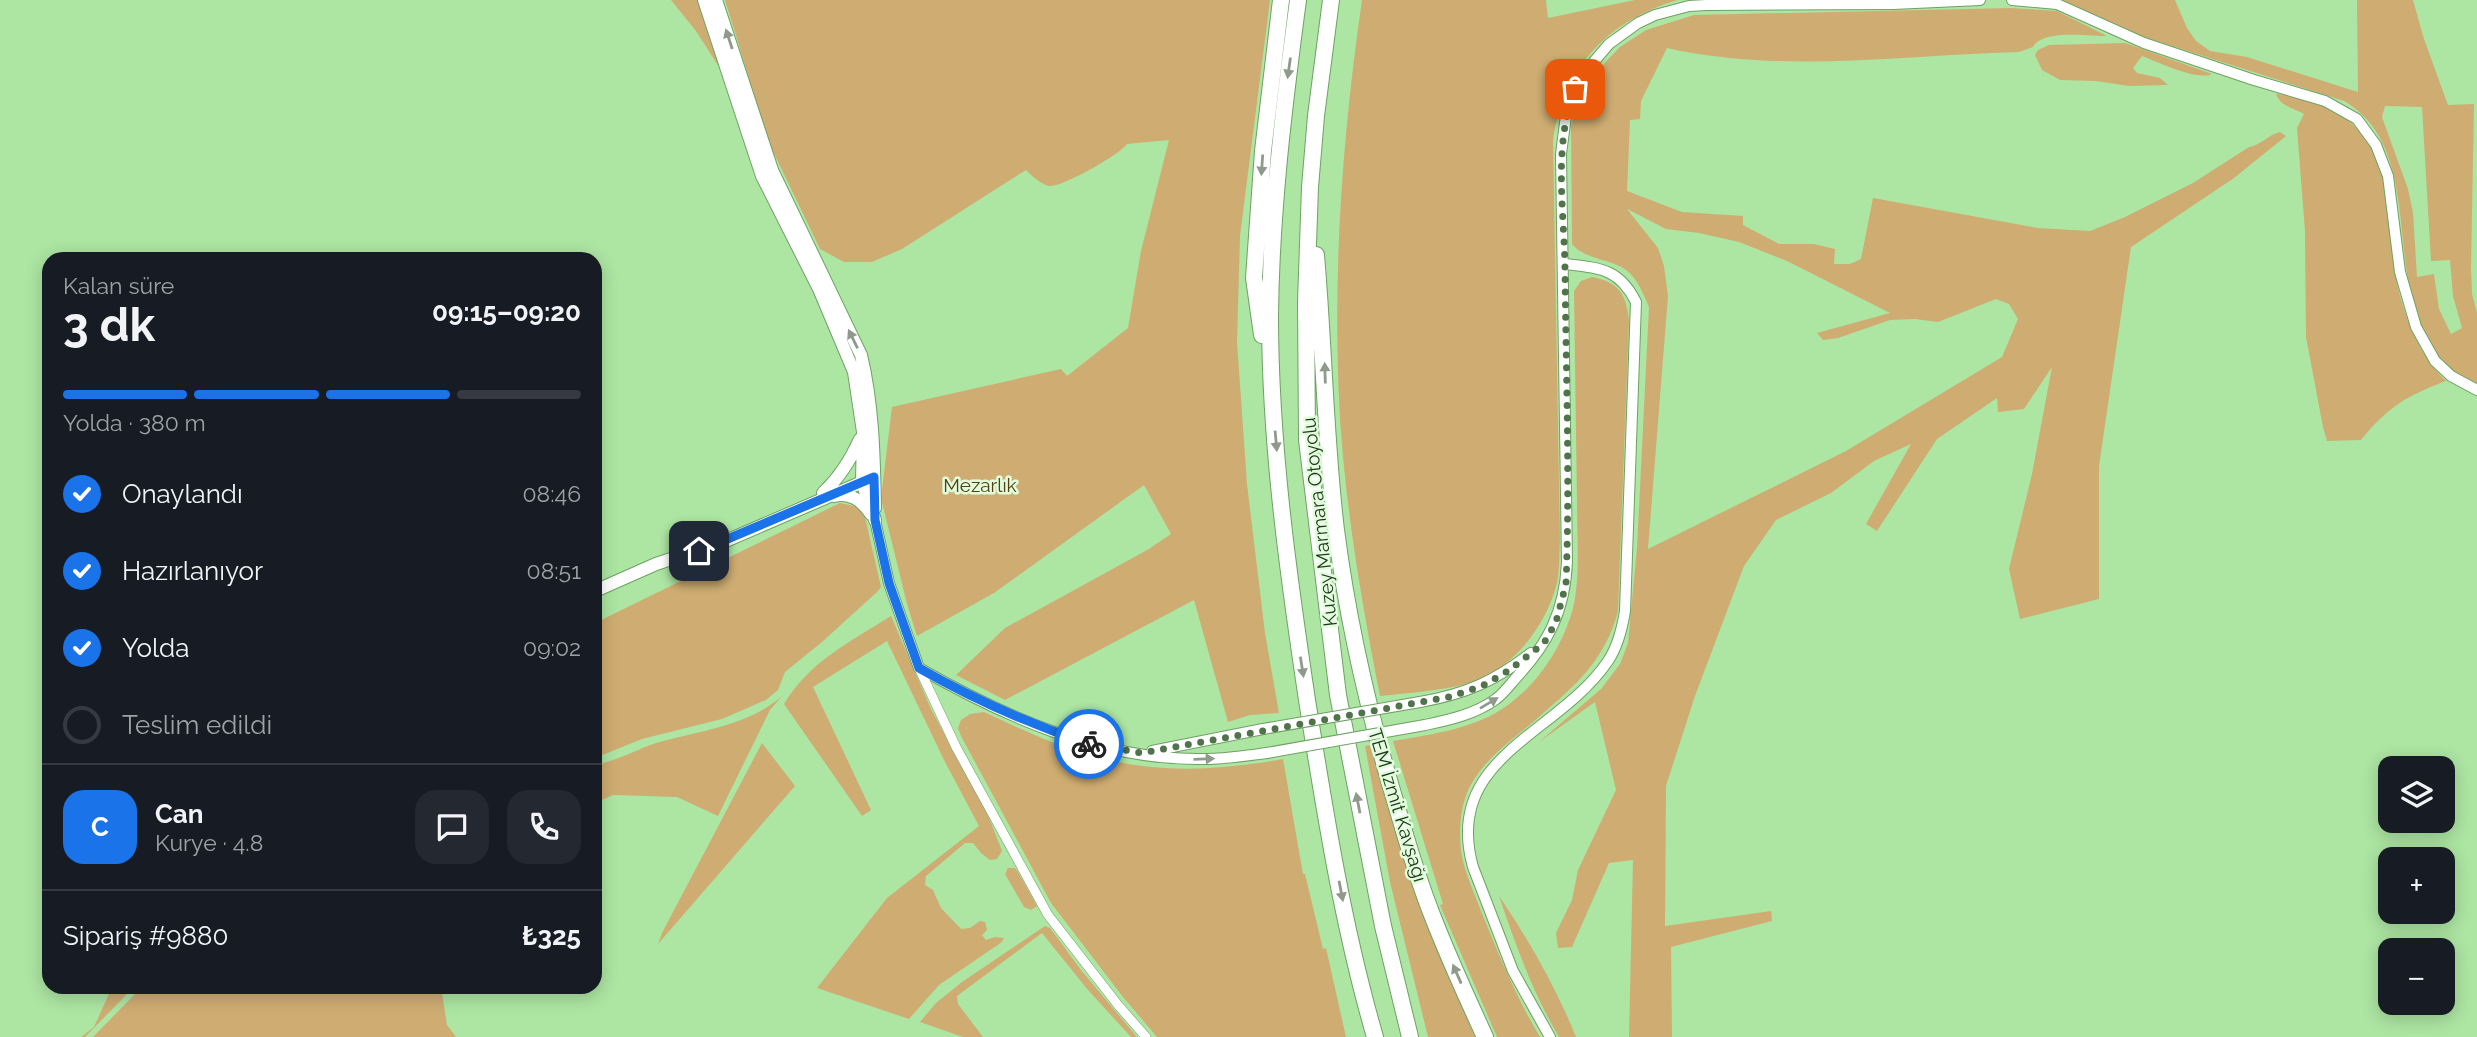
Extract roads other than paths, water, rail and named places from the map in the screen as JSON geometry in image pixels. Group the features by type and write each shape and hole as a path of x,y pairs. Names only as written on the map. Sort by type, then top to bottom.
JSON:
{"highway":[{"path":"1273,407 1254,278 1262,151 1281,0"},
{"name":"Kuzey Marmara Otoyolu","path":"1298,0 1283,111 1273,227 1270,317 1273,407 1293,606 1313,735 1331,841 1374,1034"},
{"name":"Kuzey Marmara Otoyolu","path":"1331,0 1310,187 1306,302 1307,440 1338,695 1382,926 1410,1037"},
{"name":"TEM İzmit Kavşağı","path":"1310,187 1324,346 1327,440 1336,529 1359,667 1380,751 1419,878 1436,926 1485,1037"}],"main road":[{"path":"704,0 762,176 819,289 854,372 875,520"},
{"path":"716,0 772,170 861,355 867,379 868,480"},
{"path":"815,501 834,483 853,455 863,432"},
{"path":"602,588 656,564 728,540 868,480"},
{"path":"815,501 847,494 858,500 875,520"}],"street":[{"path":"919,668 953,688 1048,730 1096,746 1197,760 1267,753 1425,725 1466,714 1497,699 1544,643 1556,622 1566,584 1561,154 1567,108 1575,89 1596,58 1609,44 1638,23 1672,10 1698,5 1893,4 1980,0"},
{"path":"2012,0 2057,4 2144,43 2254,80 2325,100 2357,119 2372,139 2388,176 2400,272 2416,327 2435,361 2451,376 2477,390"},
{"path":"1550,1037 1513,971 1473,867 1466,829 1473,797 1480,782 1599,672 1617,645 1622,630 1625,611 1636,302 1625,284 1607,271 1564,264"},
{"path":"875,520 889,583 919,668 956,747 1048,915 1146,1037"},
{"path":"1142,753 1449,697 1482,686 1508,671 1544,643"}],"park label":[{"name":"Mezarlık","path":"980,485"}]}
